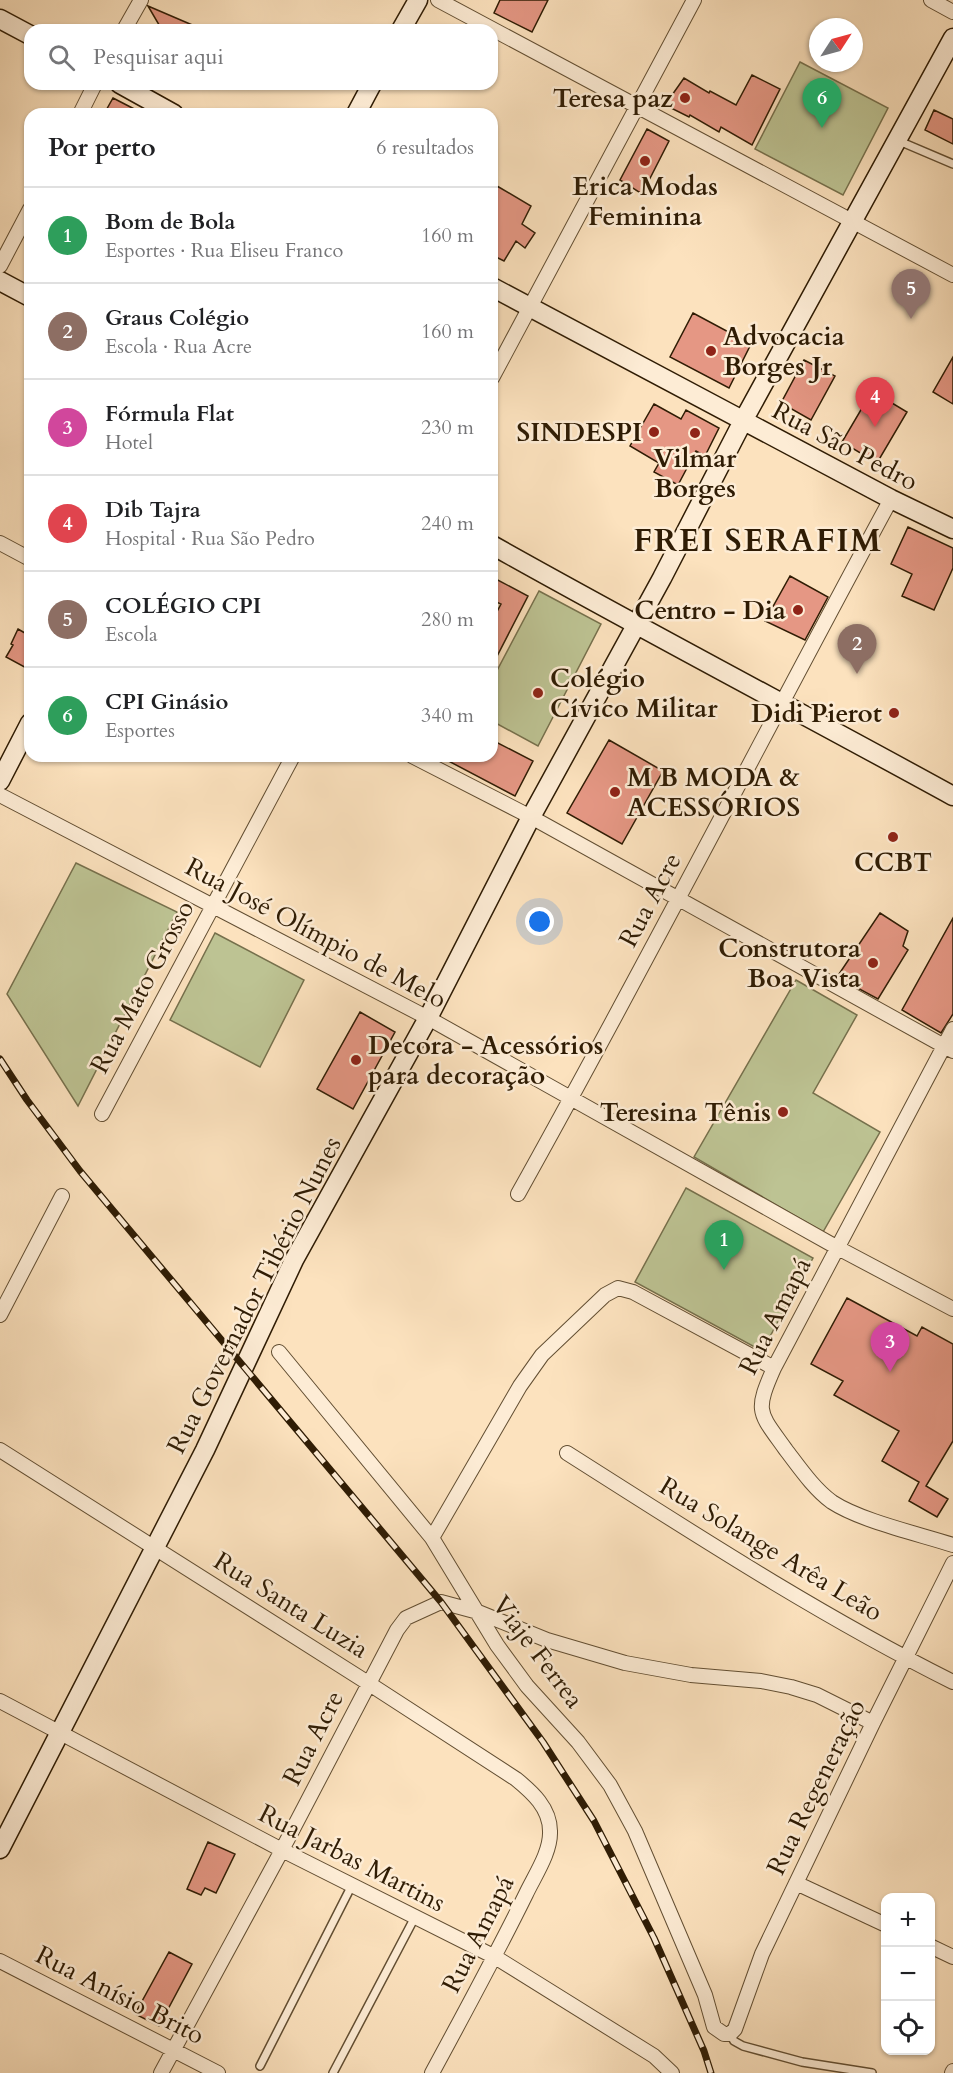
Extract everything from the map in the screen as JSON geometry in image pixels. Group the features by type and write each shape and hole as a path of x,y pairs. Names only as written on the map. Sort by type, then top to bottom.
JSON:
{"street":[{"path":"127,24 141,0"},
{"path":"404,24 418,0"},
{"path":"438,0 483,24"},
{"path":"498,367 694,0"},
{"path":"931,0 953,12"},
{"path":"0,18 24,32"},
{"path":"498,32 953,275"},
{"name":"Rua Governador Tibério Nunes","path":"0,1849 205,1450 294,1260 428,1018 531,817 636,626 743,421 953,38"},
{"path":"83,108 92,90"},
{"path":"131,90 163,108"},
{"path":"359,108 369,90"},
{"path":"0,266 24,220"},
{"path":"0,281 24,294"},
{"name":"Rua São Pedro","path":"498,290 891,499 953,529"},
{"name":"Rua Acre","path":"518,1194 572,1098 891,499"},
{"path":"0,543 24,556"},
{"path":"498,548 636,626 953,796"},
{"path":"0,781 24,735"},
{"name":"Rua Mato Grosso","path":"102,1114 290,762"},
{"path":"424,762 531,817 948,1049"},
{"name":"Rua José Olímpio de Melo","path":"0,795 428,1018 838,1248 953,1309"},
{"name":"Rua Amapá","path":"953,1029 948,1049 838,1248 761,1396 761,1414 803,1473 831,1501 855,1514 953,1545"},
{"path":"0,1315 62,1196"},
{"path":"432,1538 520,1386 542,1355 605,1295 618,1288 626,1289 676,1314 774,1368"},
{"name":"Viaje Ferrea","path":"279,1352 432,1538 497,1645 527,1686 578,1742 610,1785 635,1831 705,1995 714,2026 724,2034 730,2034"},
{"name":"Rua Santa Luzia","path":"0,1450 516,1779 536,1796 546,1813"},
{"name":"Rua Solange Arêa Leão","path":"567,1453 737,1560 905,1658 953,1682"},
{"name":"Rua Regeneração","path":"730,2034 735,2029 762,1954 953,1563"},
{"name":"Rua Acre","path":"161,2073 282,1850 397,1630 406,1618 441,1602 478,1612"},
{"path":"478,1612 547,1640 625,1663 691,1675 762,1681 791,1687 817,1695 873,1723"},
{"name":"Rua Jarbas Martins","path":"0,1701 282,1850 495,1957 654,2056 672,2073"},
{"name":"Rua Amapá","path":"432,2073 495,1957 546,1852 550,1830 546,1813"},
{"path":"796,1883 881,1923"},
{"path":"932,1947 953,1957"},
{"name":"Rua Anísio Brito","path":"0,1960 218,2073"}],"lane":[{"path":"897,140 953,164"},
{"path":"260,2066 352,1885"},
{"path":"333,2073 415,1917"},
{"path":"730,2034 734,2041 743,2046 802,2062 872,2073"}],"green space":[{"path":"800,62 809,67 809,72 819,72 888,108 843,195 755,149"},
{"path":"539,591 601,624 538,746 498,724 498,669"},
{"path":"76,863 177,912 78,1106 7,994"},
{"path":"215,933 304,980 260,1067 170,1020"},
{"name":"Teresina Tênis","path":"796,980 857,1015 813,1093 880,1132 823,1232 694,1157"},
{"path":"686,1188 813,1258 762,1351 635,1282"}],"building":[{"path":"500,0 548,0 532,32 494,13"},
{"path":"148,6 190,24 158,24"},
{"path":"752,75 780,89 752,145 721,127 719,132 690,115 689,117 665,105 684,78 736,105"},
{"path":"113,98 132,108 107,108"},
{"path":"934,110 953,119 953,144 925,130"},
{"name":"Erica Modas Feminina","path":"647,129 669,141 642,194 620,180"},
{"path":"498,187 531,206 522,224 535,233 525,248 516,241 504,261 498,258"},
{"name":"Advocacia Borges Jr","path":"693,313 751,344 729,388 670,357"},
{"path":"953,357 953,404 933,392"},
{"path":"804,360 835,376 811,420 781,403"},
{"path":"872,391 907,412 877,463 842,442"},
{"path":"654,404 681,419 686,410 719,428 705,456 696,451 678,485 654,472 659,463 630,446"},
{"path":"908,527 953,548 953,568 934,610 902,596 912,574 891,564"},
{"name":"Centro - Dia","path":"790,576 828,597 805,640 765,621"},
{"path":"498,580 528,596 498,654 498,610 501,604 498,603"},
{"path":"18,629 24,632 24,667 6,657 13,645 11,644"},
{"name":"M B MODA & ACESSÓRIOS","path":"609,740 663,771 622,844 567,813"},
{"path":"498,743 533,761 515,796 450,762 498,762"},
{"name":"Construtora Boa Vista","path":"880,913 908,931 903,946 908,950 878,999 837,977"},
{"path":"953,918 953,1014 941,1033 902,1010"},
{"name":"Decora - Acessórios para decoração","path":"360,1012 395,1032 353,1109 317,1089"},
{"path":"847,1298 917,1336 922,1327 953,1344 953,1441 926,1486 948,1499 937,1517 909,1501 919,1482 882,1461 899,1431 834,1395 843,1381 811,1364"},
{"path":"208,1842 235,1854 216,1893 205,1888 201,1895 187,1889"},
{"path":"169,1952 192,1964 159,2026 135,2014"}],"railway":[{"path":"0,1059 27,1100 80,1171 441,1602 543,1742 594,1821 654,1938 704,2051 711,2073"}],"place":[{"name":"Teresa paz","path":"685,98"},
{"name":"CPI Ginásio","path":"822,128"},
{"name":"Erica Modas Feminina","path":"645,161"},
{"name":"COLÉGIO CPI","path":"911,319"},
{"name":"Advocacia Borges Jr","path":"711,351"},
{"name":"Dib Tajra","path":"875,427"},
{"name":"SINDESPI","path":"654,432"},
{"name":"Vilmar Borges","path":"695,433"},
{"name":"Centro - Dia","path":"798,610"},
{"name":"Graus Colégio","path":"857,674"},
{"name":"Colégio Cívico Militar","path":"538,693"},
{"name":"Didi Pierot","path":"894,713"},
{"name":"M B MODA & ACESSÓRIOS","path":"615,792"},
{"name":"CCBT","path":"893,837"},
{"name":"Construtora Boa Vista","path":"873,963"},
{"name":"Decora - Acessórios para decoração","path":"356,1060"},
{"name":"Teresina Tênis","path":"783,1112"},
{"name":"Bom de Bola","path":"724,1270"},
{"name":"Fórmula Flat","path":"890,1372"}],"district":[{"name":"FREI SERAFIM","path":"758,541"}]}
